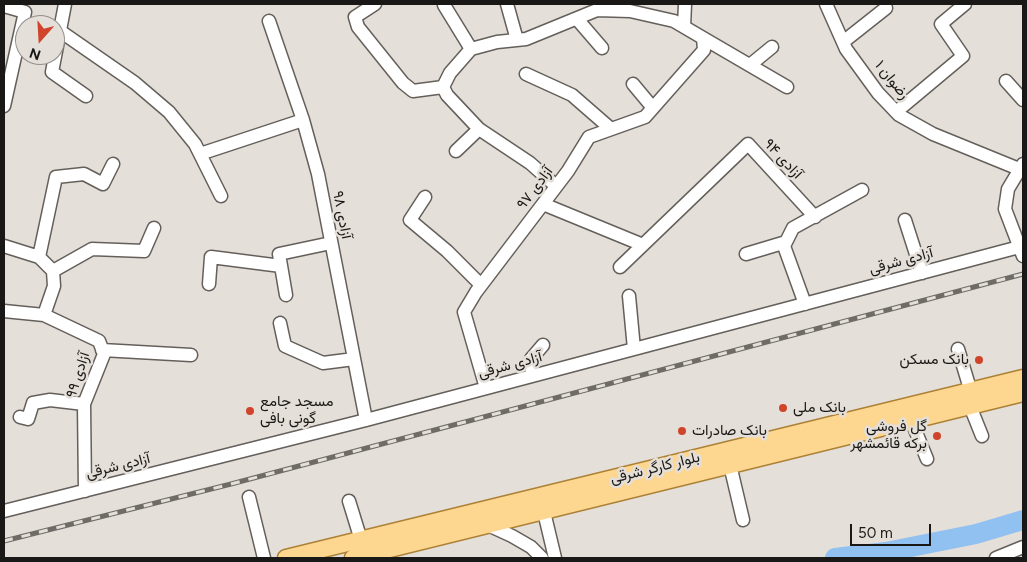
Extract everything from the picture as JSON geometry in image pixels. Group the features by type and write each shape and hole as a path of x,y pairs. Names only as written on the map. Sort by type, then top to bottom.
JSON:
{"main road":[{"name":"بلوار کارگر شرقی","path":"354,558 730,465 843,430 912,420 1023,378"},
{"name":"بلوار کارگر شرقی","path":"286,558 971,399 1023,393"}],"street":[{"path":"375,4 355,17 358,27 403,83 413,91 443,87"},
{"path":"506,4 517,40"},
{"path":"684,28 685,4"},
{"name":"رضوان ۱","path":"826,4 843,42 878,93 896,112 933,134 1021,166"},
{"path":"896,112 963,56 941,24 964,4"},
{"path":"444,5 471,49"},
{"path":"4,6 25,12 25,15"},
{"path":"843,42 886,8"},
{"path":"443,87 450,73 471,49 497,42 526,39 597,10 630,11 674,21 703,44 750,65 787,87"},
{"path":"577,19 602,48"},
{"name":"آزادی ۹۸","path":"269,21 303,120 318,174 366,420"},
{"path":"65,39 135,83 169,112 195,144 222,196"},
{"name":"آزادی ۹۷","path":"486,388 464,312 481,285 543,204 589,137 645,117 703,44"},
{"path":"750,65 772,47"},
{"path":"4,106 15,61"},
{"path":"53,65 52,72 86,96"},
{"path":"526,74 572,94 611,129"},
{"path":"1006,81 1023,100"},
{"path":"633,84 653,108"},
{"path":"443,87 447,95 479,129 530,163 556,186"},
{"path":"200,154 303,120"},
{"path":"456,152 479,129"},
{"name":"آزادی ۹۴","path":"620,267 748,144 815,217"},
{"path":"39,257 56,178 84,174 103,184 113,164"},
{"path":"1021,166 1008,189 1005,209 1022,249"},
{"path":"805,304 784,246 793,228 862,190"},
{"path":"425,197 410,220 447,251 481,285"},
{"path":"543,204 643,245"},
{"path":"905,220 922,273"},
{"path":"53,271 92,249 144,251 154,228"},
{"path":"746,254 786,242"},
{"path":"286,294 279,254 331,243"},
{"path":"4,246 39,257 53,271 54,286 44,315"},
{"name":"آزادی شرقی","path":"4,511 366,420 922,273 1022,249"},
{"path":"209,284 211,257 281,266"},
{"path":"629,296 634,349"},
{"name":"آزادی ٩٩","path":"4,311 44,315 99,341 104,354 84,404 85,491"},
{"path":"280,323 284,346 323,363 354,359"},
{"path":"532,376 531,360 543,345"},
{"path":"958,349 982,436"},
{"path":"102,350 191,355"},
{"path":"20,417 28,419 33,403 50,400 84,404"},
{"path":"912,420 927,459"},
{"path":"730,465 743,520"},
{"path":"249,497 264,558"},
{"path":"349,501 361,540"},
{"path":"544,512 555,558"},
{"path":"488,525 519,540 542,558"},
{"path":"996,558 1023,547"}],"waterway":[{"path":"835,558 886,552 976,534 1023,520"}],"railway":[{"path":"4,541 231,484 1023,274"}],"place":[{"name":"بانک مسکن","path":"979,360"},
{"name":"بانک ملی","path":"783,408"},
{"name":"مسجد جامع گونی بافی","path":"250,411"},
{"name":"بانک صادرات","path":"682,431"},
{"name":"گل فروشی برکه قائمشهر","path":"937,436"}]}
